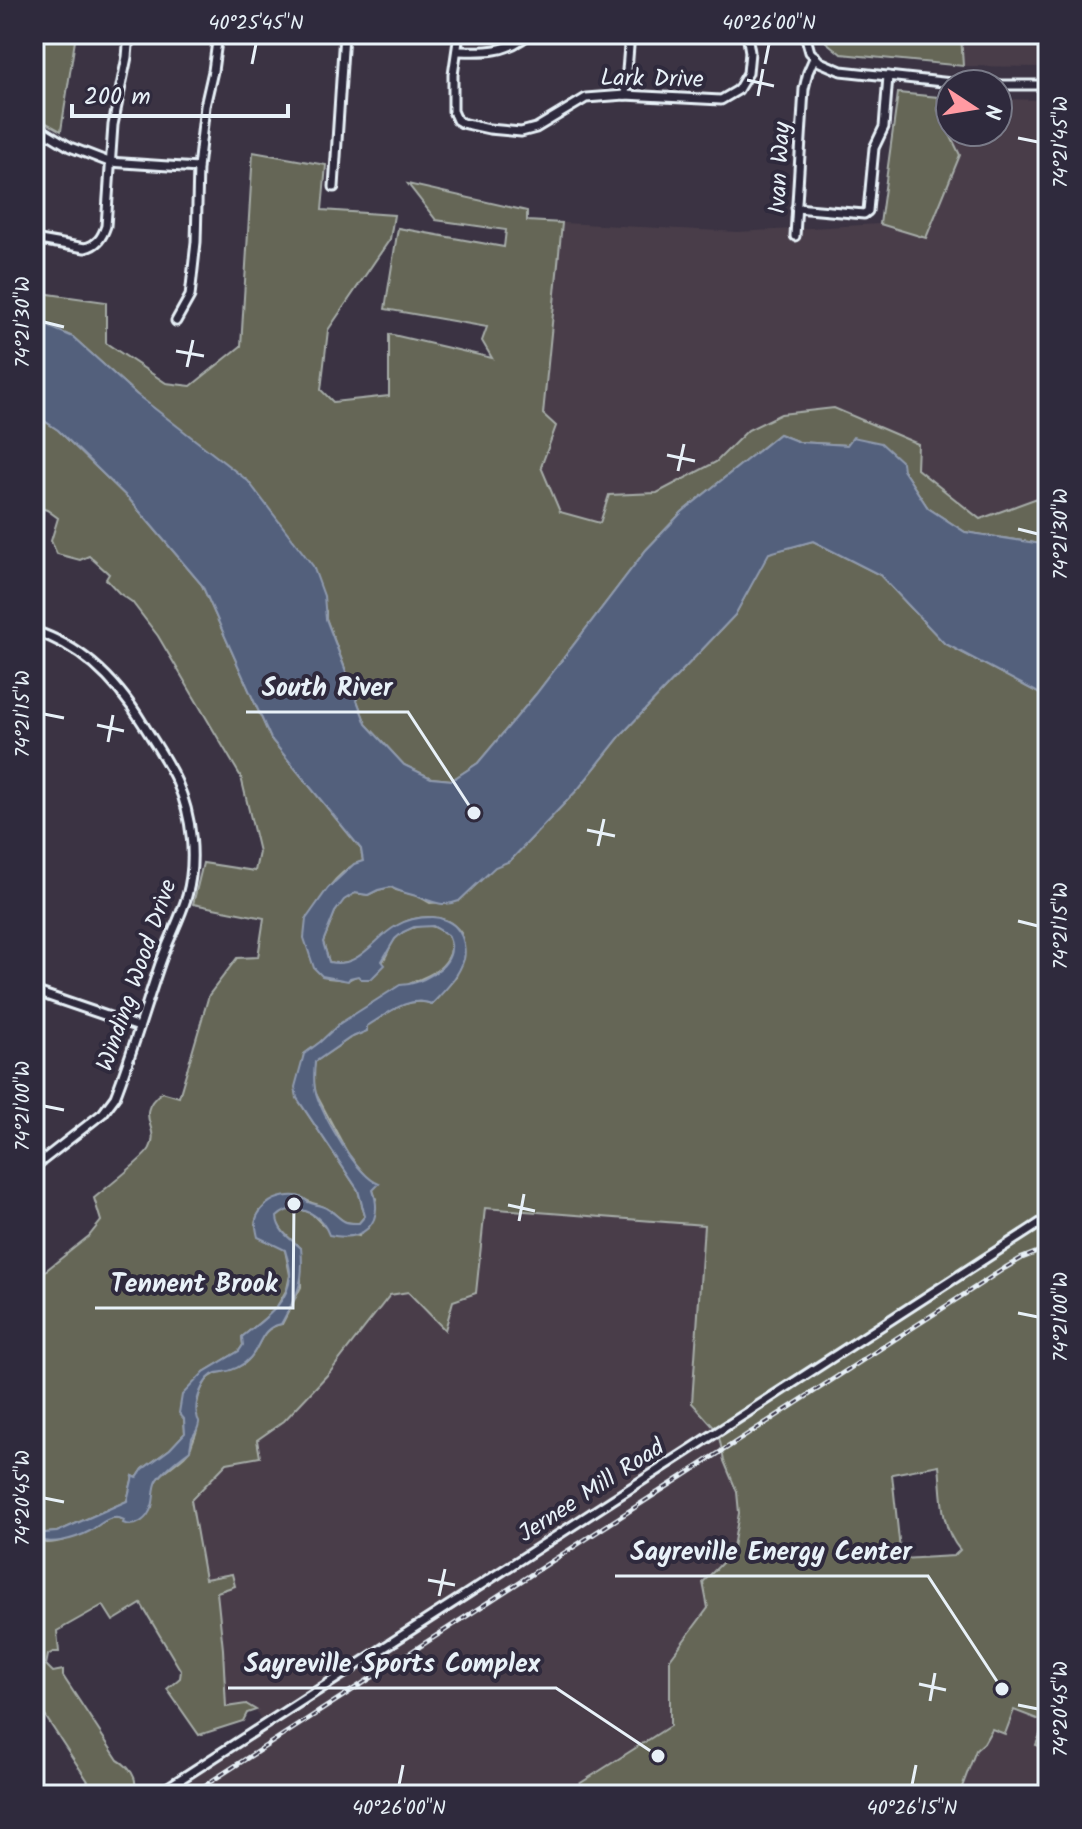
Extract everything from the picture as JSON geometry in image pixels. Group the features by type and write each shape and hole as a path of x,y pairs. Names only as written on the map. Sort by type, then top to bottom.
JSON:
{"street":[{"path":"34,239 85,248 103,236 116,103 129,34"},
{"path":"176,321 190,296 196,242 198,168 218,34"},
{"path":"334,187 344,34"},
{"name":"Lark Drive","path":"459,34 453,75 453,111 457,120 489,129 521,132 536,128 586,98 625,95 721,100 738,90 748,73 750,52 747,34"},
{"path":"458,51 506,49 529,34"},
{"path":"625,95 630,34"},
{"path":"805,34 810,52 820,62 841,71 934,81"},
{"name":"Ivan Way","path":"795,236 804,89 815,56"},
{"path":"796,208 864,214 868,211 874,148 884,127 888,76"},
{"path":"1014,85 1048,85"},
{"path":"34,125 70,147 109,162 198,168"},
{"name":"Winding Wood Drive","path":"34,631 70,647 101,669 127,699 176,780 192,846 190,882 183,907 161,959 118,1090 103,1113 34,1167"},
{"path":"34,991 139,1027"},
{"name":"Jernee Mill Road","path":"156,1795 1048,1218"}],"shaded area":[{"path":"961,34 1048,34 1048,67 963,66"},
{"path":"1014,99 1048,100 1048,488 1043,496 980,519 917,468 748,430 716,462 657,493 609,496 600,523 560,512 541,467 556,426 543,414 562,223 738,232 880,224 925,238 960,155 957,148 1014,148"},
{"path":"484,1208 704,1225 692,1403 719,1432 724,1461 737,1492 739,1513 732,1553 703,1582 708,1608 670,1659 670,1726 576,1786 567,1795 160,1795 264,1726 256,1710 246,1705 226,1707 217,1592 234,1586 205,1579 191,1500 227,1463 259,1457 256,1440 284,1421 330,1372 390,1295 408,1292 445,1329 452,1301 476,1292"},
{"path":"1048,1641 1048,1795 951,1795 953,1736"}],"green space":[{"path":"34,34 76,34 61,131 34,116"},
{"path":"823,34 899,34 909,39 909,34 961,34 963,66 841,54 826,42"},
{"path":"898,93 934,97 934,148 957,148 960,155 926,238 880,224"},
{"path":"253,152 326,165 322,210 394,215 390,239 328,330 321,390 333,402 389,396 389,334 492,358 482,341 487,327 385,309 398,228 504,247 506,230 436,220 408,184 527,211 527,221 562,223 543,414 556,426 541,467 560,512 600,523 609,495 657,493 716,462 748,430 781,414 834,408 918,444 917,469 980,519 1043,496 1048,488 1048,545 965,532 928,508 903,470 848,445 799,442 779,434 682,512 646,550 536,694 478,763 452,780 431,778 404,765 366,724 326,611 136,394 73,337 34,320 34,292 106,302 106,343 166,383 191,386 241,346"},
{"path":"34,414 58,430 130,500 202,585 271,739 361,849 363,861 338,877 307,919 328,978 348,980 374,968 384,960 398,936 416,927 438,928 448,935 451,946 448,958 439,969 389,996 304,1054 297,1098 358,1190 365,1216 359,1223 348,1222 303,1198 266,1204 255,1224 285,1250 290,1275 287,1289 275,1310 242,1337 243,1345 239,1351 204,1372 184,1419 185,1433 143,1469 137,1478 133,1476 127,1501 57,1532 45,1533 34,1532 34,1280 89,1236 101,1221 94,1198 150,1148 149,1108 162,1092 179,1097 209,995 237,958 258,957 264,918 193,904 203,863 255,871 259,852 241,777 158,636 132,602 106,579 109,574 89,556 80,560 57,554 51,541 58,518 34,506"},
{"path":"813,541 880,575 944,643 1048,698 1048,1749 1036,1745 1045,1722 1014,1710 1005,1734 992,1729 976,1750 959,1795 567,1795 576,1786 670,1726 670,1659 708,1608 703,1582 732,1553 739,1513 737,1492 724,1461 718,1432 692,1403 704,1225 485,1208 476,1293 453,1301 445,1330 408,1292 390,1295 330,1372 284,1421 257,1440 260,1457 227,1463 191,1500 205,1579 232,1574 235,1586 217,1592 226,1707 246,1704 256,1710 247,1713 243,1721 199,1735 167,1689 180,1678 181,1671 141,1604 113,1621 103,1605 57,1631 59,1652 48,1655 46,1665 53,1672 63,1670 63,1676 118,1760 128,1767 134,1778 131,1792 114,1796 97,1795 34,1699 34,1539 46,1543 62,1541 102,1522 119,1518 124,1520 152,1507 156,1482 191,1447 197,1431 198,1398 206,1381 214,1374 245,1363 268,1330 282,1324 301,1287 301,1248 283,1231 276,1217 284,1210 297,1208 311,1213 327,1229 359,1236 376,1199 370,1181 348,1154 315,1092 315,1062 398,1007 414,1002 432,1004 456,977 461,933 451,923 433,917 404,922 350,961 329,962 323,942 335,912 344,899 355,893 368,895 391,887 430,903 459,901 495,866 510,861 578,789 622,734 735,615 768,553","holes":["939,1465 945,1521 960,1550 954,1556 901,1559 892,1474"]}],"water":[{"path":"34,320 73,337 136,394 248,481 313,566 324,596 326,619 366,724 404,765 431,778 452,780 478,763 536,694 646,550 682,512 779,434 799,442 847,445 853,437 881,443 902,462 903,470 928,508 965,532 1048,545 1048,698 944,643 880,575 813,541 769,553 735,615 622,734 578,789 510,861 495,867 453,903 437,903 391,887 368,895 355,893 344,900 335,912 323,942 329,962 349,961 396,926 422,917 439,918 453,925 460,933 465,948 458,972 432,1004 415,1002 398,1007 367,1026 367,1031 350,1038 315,1062 315,1089 326,1116 351,1158 370,1179 379,1184 373,1190 376,1213 373,1221 361,1233 341,1237 329,1235 320,1221 307,1211 292,1210 277,1217 282,1231 301,1248 302,1260 298,1288 281,1324 265,1333 254,1353 244,1363 230,1371 211,1375 203,1385 196,1410 199,1423 190,1450 160,1477 152,1506 144,1519 128,1525 119,1518 110,1519 83,1534 55,1541 34,1539 34,1532 57,1532 127,1501 133,1476 137,1478 143,1469 185,1433 184,1419 179,1413 182,1395 204,1372 239,1351 243,1345 242,1337 273,1311 285,1295 290,1273 285,1250 258,1237 256,1219 263,1208 275,1199 294,1196 326,1208 347,1222 359,1223 365,1216 358,1190 297,1098 295,1087 304,1054 339,1024 400,985 416,982 440,969 450,956 451,946 448,935 433,926 414,927 395,939 382,961 385,965 371,979 358,976 348,981 322,976 314,968 304,938 306,919 328,888 354,864 363,861 361,849 271,739 202,585 130,500 58,430 34,414"}],"railway":[{"path":"190,1795 1005,1268 1048,1248"}],"place":[{"name":"South River","path":"474,813"},
{"name":"Tennent Brook","path":"294,1204"},
{"name":"Sayreville Energy Center","path":"1002,1689"},
{"name":"Sayreville Sports Complex","path":"658,1756"}]}
